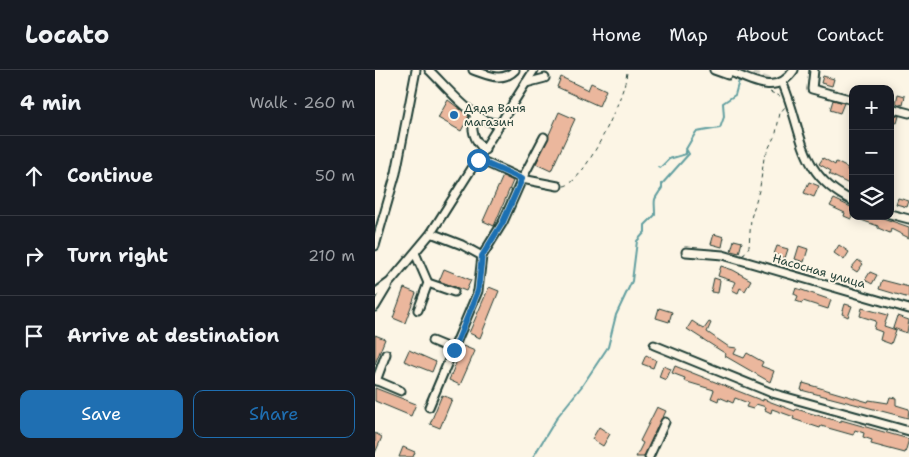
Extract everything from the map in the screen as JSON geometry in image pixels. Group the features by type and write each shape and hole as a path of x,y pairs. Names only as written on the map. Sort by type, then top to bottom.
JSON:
{"street":[{"path":"375,246 396,174 416,70"},
{"path":"429,70 475,114 489,123 501,123"},
{"path":"473,70 501,78 515,70"},
{"path":"375,293 389,282 431,233 534,70"},
{"path":"715,70 771,89 774,86 783,84 794,70"},
{"path":"725,70 774,86"},
{"path":"814,70 812,89 849,99"},
{"path":"526,83 545,78"},
{"path":"783,84 790,100 805,154 817,175 831,189 849,199"},
{"path":"894,109 909,113"},
{"path":"475,114 473,133 485,150"},
{"path":"429,407 478,291 482,256 503,222 522,179 544,137"},
{"path":"478,160 522,179 558,186"},
{"path":"894,215 909,219"},
{"path":"431,233 462,245 482,256"},
{"name":"Насосная улица","path":"686,252 723,255 909,309"},
{"path":"415,253 428,283 417,310"},
{"path":"375,307 389,282"},
{"path":"428,283 454,292"},
{"path":"432,341 454,350"},
{"path":"654,345 772,394 909,431"},
{"path":"386,354 375,380 401,391"},
{"path":"649,457 665,422"}],"path":[{"path":"558,186 567,186 575,180 597,148 622,96 627,70"},
{"path":"740,260 749,246 751,218 760,186 764,158 776,133 780,113 790,100"}],"building":[{"path":"823,76 834,79 832,86 821,83"},
{"path":"561,77 588,90 591,83 606,90 599,106 557,87"},
{"path":"898,94 905,96 903,105 896,103"},
{"name":"Дядя Ваня магазин","path":"448,100 469,116 461,131 438,118"},
{"path":"833,100 844,103 840,113 830,110"},
{"path":"559,112 575,119 551,171 536,164"},
{"path":"894,115 899,116 897,123 894,122"},
{"path":"823,158 835,165 836,162 848,168 849,184 829,174 831,171 819,164"},
{"path":"503,176 513,181 494,226 483,221"},
{"path":"809,182 819,186 814,197 804,193"},
{"path":"898,198 909,201 907,207 896,204"},
{"path":"834,199 849,206 849,218 844,216 845,213 830,206"},
{"path":"861,220 889,220 909,227 909,238 891,229 890,233 878,228 878,226"},
{"path":"714,234 724,237 722,247 711,244"},
{"path":"734,240 742,242 739,253 731,251"},
{"path":"839,245 849,252 844,260 834,253"},
{"path":"777,246 788,249 785,258 774,254"},
{"path":"799,246 808,249 804,262 795,259"},
{"path":"858,260 863,264 857,272 851,268"},
{"path":"721,266 751,280 745,291 740,288 738,293 732,290 736,282 718,276"},
{"path":"444,269 471,280 466,291 439,281"},
{"path":"870,272 877,275 872,284 865,280"},
{"path":"714,278 720,280 718,293 711,292"},
{"path":"882,280 909,287 909,298 879,289"},
{"path":"489,287 499,291 480,338 469,333"},
{"path":"404,288 416,293 405,323 393,318"},
{"path":"796,288 831,300 828,309 803,301 802,303 796,301 798,296 794,294"},
{"path":"845,304 852,306 848,317 842,314"},
{"path":"659,308 672,312 669,322 656,318"},
{"path":"862,308 888,315 884,326 896,330 891,344 880,340 882,332 874,329 876,321 860,316"},
{"path":"897,316 909,320 907,333 893,328"},
{"path":"692,321 704,329 709,322 711,323 707,332 729,347 737,348 734,354 744,358 747,353 763,362 761,366 774,371 770,382 725,356 726,354 687,329"},
{"path":"375,335 385,339 375,364"},
{"path":"463,346 475,351 460,385 449,380"},
{"path":"409,350 436,362 432,372 404,361"},
{"path":"646,355 656,360 653,368 642,364"},
{"path":"663,366 671,369 666,380 659,377"},
{"path":"675,366 763,401 763,399 795,411 796,409 841,422 841,420 909,439 905,453 871,444 872,440 863,437 864,433 855,430 853,435 821,426 820,428 793,419 794,417 772,409 771,413 765,410 766,407 756,404 753,409 746,407 748,403 735,398 733,403 719,397 718,401 711,398 714,390 684,381 685,378 672,373"},
{"path":"803,383 868,402 869,400 888,403 890,397 896,398 896,405 909,409 908,418 801,390"},
{"path":"375,388 416,404 411,416 375,401"},
{"path":"442,395 452,399 440,428 430,424"},
{"path":"657,407 666,411 644,457 636,457 643,443 640,441"},
{"path":"599,427 610,434 603,446 592,439"},
{"path":"375,433 382,437 375,453"},
{"path":"403,447 415,452 413,457 399,457"}],"waterway":[{"path":"533,457 558,416 582,386 608,347 616,315 632,281 637,241 645,232 645,225 655,215 655,200 662,188 662,184 689,154 686,149 696,132 720,128 724,117 723,103 735,95 742,70"},
{"path":"658,167 660,168 669,159 686,154 686,151"}],"tunnel":[{"path":"743,70 778,85"}],"place":[{"name":"Дядя Ваня магазин","path":"454,115"}],"route":[{"path":"454,350 478,291 479,267 482,256 503,222 522,179 478,160"}]}
